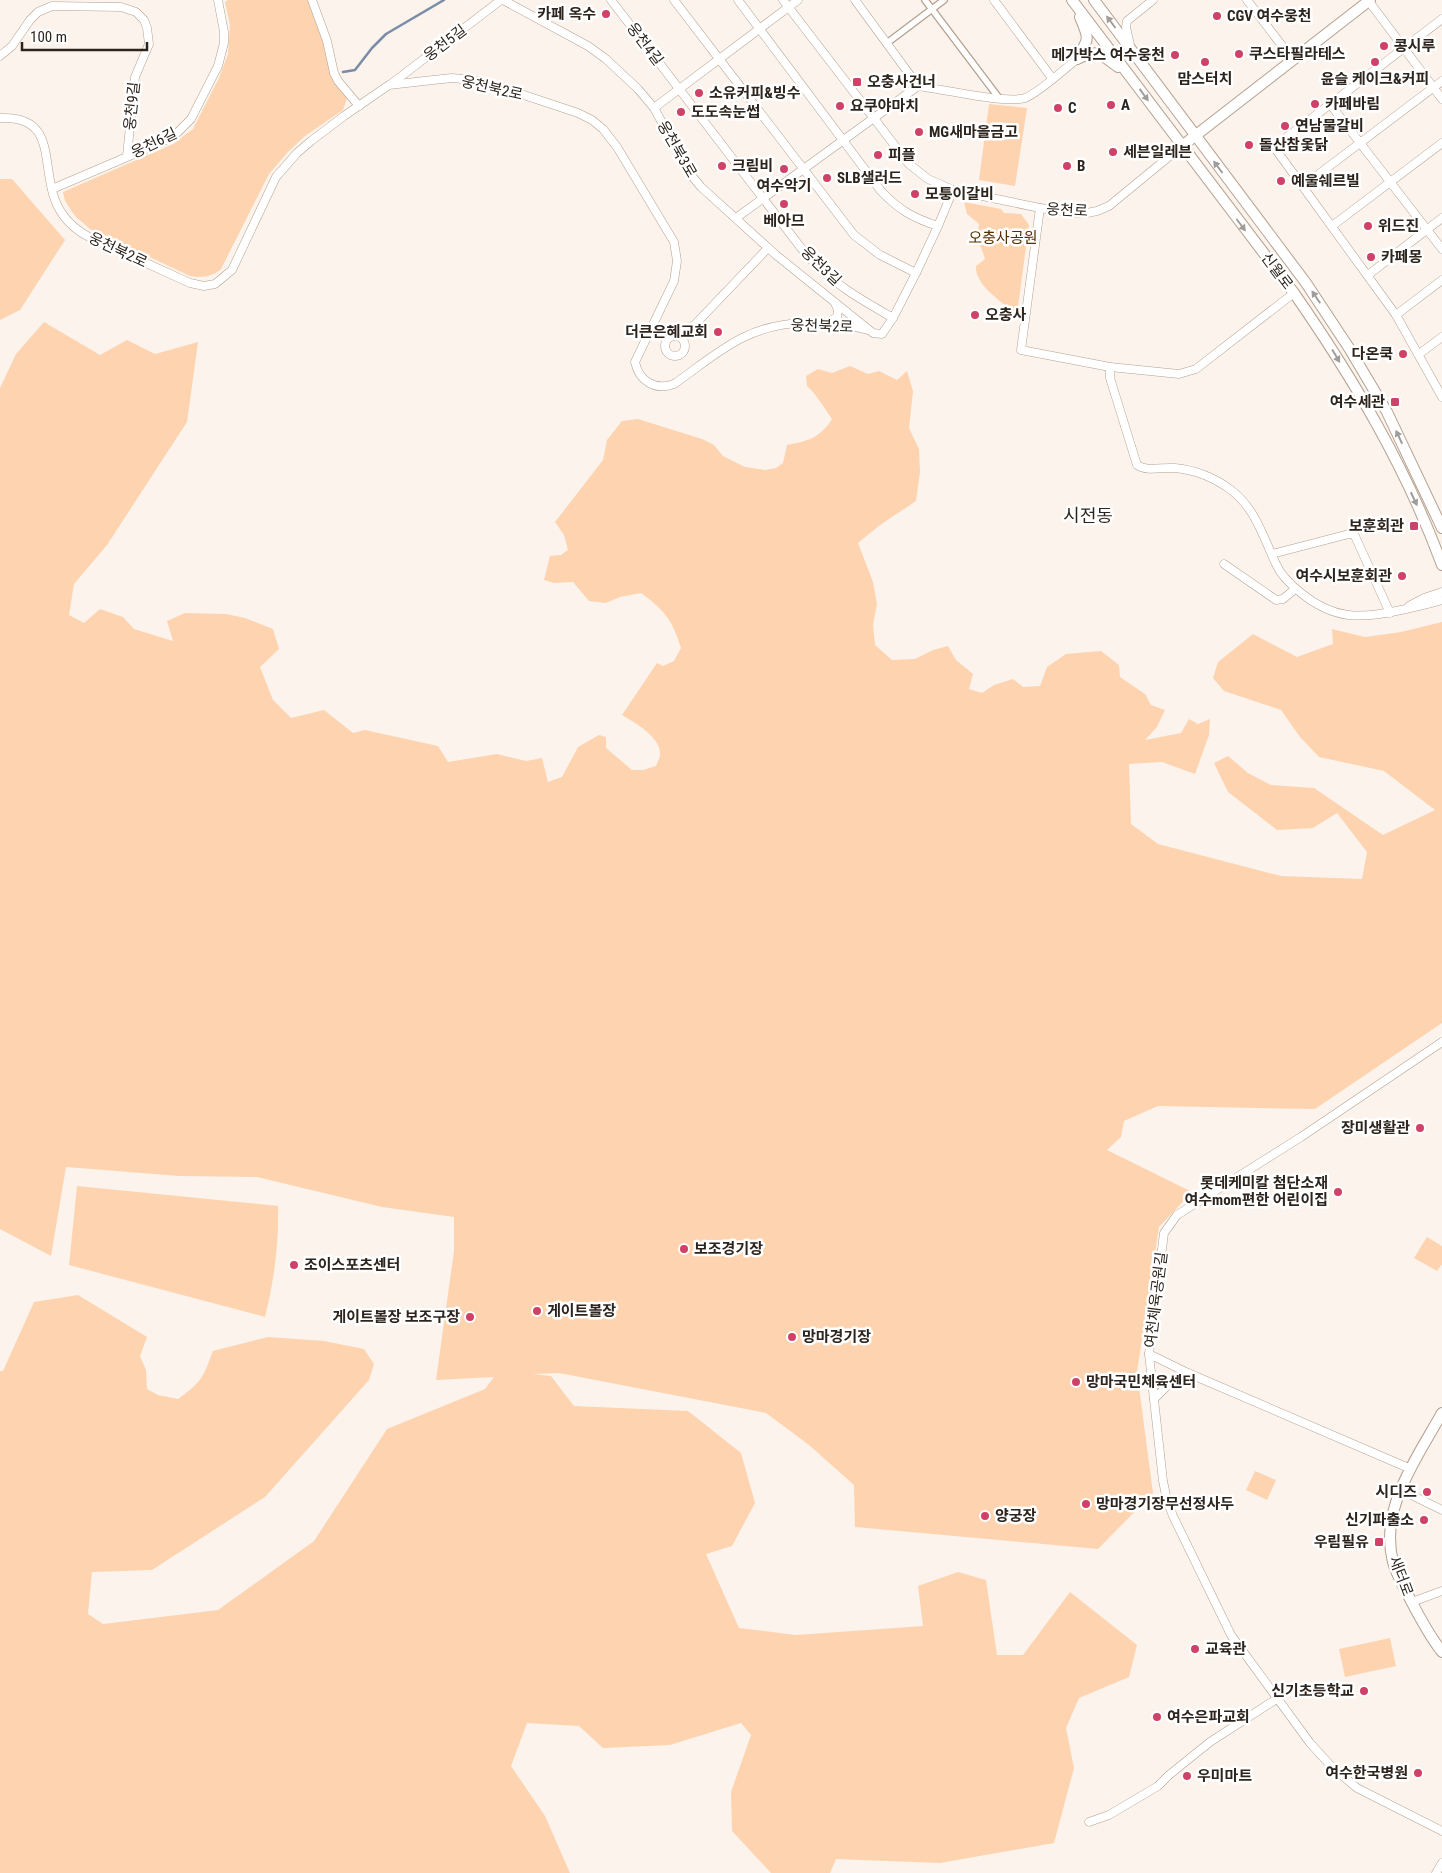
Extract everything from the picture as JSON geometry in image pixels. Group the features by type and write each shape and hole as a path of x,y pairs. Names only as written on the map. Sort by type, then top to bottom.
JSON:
{"street":[{"name":"웅천6길","path":"52,189 162,142 175,135 191,119 204,96 222,56 224,32 218,0"},
{"path":"312,0 327,41 334,73 338,81 359,106"},
{"name":"웅천5길","path":"389,85 502,0"},
{"name":"웅천북3로","path":"502,0 588,46 611,63 654,108 691,175 701,188 768,248 868,330"},
{"name":"웅천4길","path":"611,0 679,89"},
{"path":"674,0 854,235 880,255 916,273"},
{"path":"738,0 843,141 892,203 916,219 938,226"},
{"name":"웅천로","path":"782,0 873,120 918,172 938,185 953,190 1040,208 1080,213 1104,208 1369,0"},
{"path":"654,108 798,0"},
{"path":"855,0 918,86"},
{"path":"925,0 999,98"},
{"path":"887,43 944,0"},
{"path":"994,0 1052,78"},
{"name":"신월로","path":"1094,0 1306,283 1350,348 1387,412 1442,528"},
{"path":"1130,47 1126,27 1127,21 1154,0"},
{"path":"1247,0 1293,60"},
{"path":"1369,0 1442,99"},
{"path":"1073,1 1088,37 1078,59"},
{"name":"신월로","path":"1073,1 1294,293 1325,337 1376,421 1412,493 1442,565"},
{"name":"웅천9길","path":"0,56 12,46 38,12 52,6 121,6 136,12 144,20 149,44 135,76 127,156"},
{"path":"1442,19 1274,147 1396,315 1442,397"},
{"path":"736,218 918,86 999,98 1025,98 1078,59 1089,54 1099,53 1134,80"},
{"name":"웅천북2로","path":"0,118 19,119 33,126 40,133 44,143 56,203 62,213 83,234 190,283 204,286 214,284 232,270 270,188 286,165 311,141 389,85 452,78 494,85 578,113 592,120 611,138 674,242 677,254 677,267 674,281 635,362 640,376 648,382 666,387 674,384 742,338 758,331 778,326 801,323 825,323 850,325 868,330"},
{"path":"1303,186 1442,80"},
{"name":"웅천3길","path":"679,89 808,257 827,276 850,293 893,318"},
{"path":"1330,104 1442,249"},
{"path":"1332,226 1442,143"},
{"path":"868,330 876,334 882,334 893,318 916,273 953,190"},
{"path":"1040,208 1022,350 1110,367 1179,374 1187,373 1196,369 1294,293"},
{"path":"1368,276 1442,218"},
{"path":"682,338 768,248"},
{"path":"1396,315 1442,280"},
{"path":"825,323 833,321 837,317 838,310 835,303"},
{"path":"1419,354 1442,337"},
{"path":"1110,367 1110,378 1137,465 1146,468 1183,469 1204,475 1223,485 1238,497 1253,514 1279,570 1295,588 1316,604 1345,615 1364,617 1390,613 1425,602 1442,600"},
{"path":"1272,554 1354,534 1390,613"},
{"path":"1224,564 1276,600 1283,599 1295,588"},
{"path":"1425,602 1442,592"},
{"name":"여천체육공원길","path":"1442,1042 1301,1137 1177,1215 1164,1233 1149,1354 1166,1500 1232,1635 1310,1743 1326,1761 1356,1788 1442,1831"},
{"path":"1149,1354 1188,1373 1411,1469"},
{"path":"1154,1399 1167,1386 1188,1373"},
{"name":"새터로","path":"1442,1414 1401,1490 1391,1520 1390,1546 1396,1571 1427,1633 1442,1652"},
{"path":"1401,1490 1442,1510"},
{"path":"1412,1602 1442,1590"},
{"path":"1089,1822 1109,1815 1158,1786 1210,1742 1278,1698"},
{"path":"1436,1873 1442,1863"}],"green space":[{"path":"228,0 308,0 347,98 343,110 305,136 269,174 221,269 210,275 194,277 90,229 75,216 65,201 63,192 173,144 193,129 219,78 228,54 230,25 225,2"},
{"path":"989,104 1027,108 1015,186 979,180"},
{"path":"0,179 12,179 65,240 20,310 0,320"},
{"name":"오충사공원","path":"964,202 1001,209 1004,213 1021,214 1029,225 1017,314 991,293 980,280 976,266 985,259 977,236 979,224 967,214"},
{"path":"44,322 100,355 127,340 155,354 198,342 187,422 107,545 74,584 69,615 84,623 100,609 123,617 134,629 173,641 167,621 185,613 226,614 245,618 273,629 279,649 260,667 273,700 291,718 324,710 353,733 365,730 438,746 448,762 497,754 526,761 542,758 548,782 562,777 578,747 599,735 606,737 606,748 632,770 643,770 656,766 660,755 657,743 646,731 622,715 657,663 663,666 674,661 681,648 674,630 667,616 641,593 620,597 606,603 589,601 573,582 554,583 544,580 550,556 561,555 568,550 564,535 555,522 603,460 607,440 622,421 638,419 702,439 714,445 723,456 745,467 765,470 776,468 783,463 787,445 813,438 823,431 832,419 818,398 807,386 806,376 818,369 832,373 850,366 868,374 879,371 897,380 907,371 913,391 909,428 919,449 920,472 916,501 880,525 858,543 873,582 877,604 873,624 875,645 892,660 915,659 933,650 948,646 956,660 973,674 969,689 982,693 994,685 1013,679 1023,687 1040,686 1047,667 1066,654 1101,651 1119,665 1120,677 1145,694 1151,705 1165,710 1157,727 1145,740 1181,733 1189,719 1198,724 1210,719 1209,735 1195,774 1162,762 1129,764 1131,824 1158,844 1281,876 1362,879 1367,852 1337,813 1313,828 1277,830 1228,792 1214,763 1228,756 1248,773 1271,785 1314,788 1383,835 1435,810 1384,771 1319,757 1300,737 1281,710 1224,691 1213,678 1218,662 1253,634 1297,657 1333,644 1332,629 1365,637 1401,632 1442,622 1442,1023 1315,1109 1158,1106 1124,1121 1121,1137 1107,1150 1192,1192 1159,1227 1137,1372 1153,1493 1098,1549 855,1527 854,1485 809,1445 766,1413 559,1373 533,1374 551,1376 574,1406 688,1411 741,1453 755,1503 732,1546 706,1554 739,1628 796,1635 923,1626 918,1586 958,1572 986,1580 997,1655 1023,1655 1070,1592 1137,1645 1129,1677 1079,1698 1066,1728 1074,1768 1054,1843 940,1863 836,1859 830,1873 771,1873 732,1831 731,1792 751,1735 741,1723 670,1745 603,1748 579,1726 527,1723 511,1766 545,1816 570,1873 0,1873 0,1371 3,1371 34,1302 78,1295 147,1337 140,1356 146,1370 147,1389 158,1395 178,1399 201,1378 213,1351 268,1337 324,1341 364,1349 374,1364 369,1380 265,1497 152,1570 92,1572 88,1614 103,1624 218,1610 314,1541 387,1429 485,1389 494,1377 436,1380 454,1251 454,1217 382,1207 257,1177 179,1176 66,1167 51,1256 0,1229 0,388 16,354"},
{"path":"77,1186 278,1206 275,1262 265,1317 69,1265"},
{"path":"1427,1237 1442,1246 1442,1264 1437,1271 1414,1258"},
{"path":"1255,1471 1276,1480 1267,1500 1246,1490"},
{"path":"1390,1638 1396,1666 1345,1677 1339,1649"}],"waterway":[{"path":"343,72 355,70 386,34 444,0"}],"place":[{"name":"카페 옥수","path":"606,14"},
{"name":"CGV 여수웅천","path":"1217,16"},
{"name":"콩시루","path":"1384,46"},
{"name":"쿠스타필라테스","path":"1239,54"},
{"name":"메가박스 여수웅천","path":"1175,55"},
{"name":"맘스터치","path":"1205,62"},
{"name":"윤슬 케이크&커피","path":"1375,62"},
{"name":"오충사건너","path":"857,82"},
{"name":"소유커피&빙수","path":"699,93"},
{"name":"카페바림","path":"1315,104"},
{"name":"A","path":"1111,105"},
{"name":"요쿠야마치","path":"840,106"},
{"name":"C","path":"1058,108"},
{"name":"도도속눈썹","path":"681,112"},
{"name":"연남물갈비","path":"1285,126"},
{"name":"MG새마을금고","path":"919,132"},
{"name":"돌산참옻닭","path":"1249,145"},
{"name":"세븐일레븐","path":"1113,152"},
{"name":"피플","path":"878,155"},
{"name":"크림비","path":"722,166"},
{"name":"B","path":"1067,166"},
{"name":"여수악기","path":"784,169"},
{"name":"SLB샐러드","path":"827,178"},
{"name":"예울쉐르빌","path":"1281,181"},
{"name":"모퉁이갈비","path":"915,194"},
{"name":"베아므","path":"784,204"},
{"name":"위드진","path":"1368,226"},
{"name":"카페몽","path":"1371,257"},
{"name":"오충사","path":"975,315"},
{"name":"더큰은혜교회","path":"718,332"},
{"name":"다온쿡","path":"1403,354"},
{"name":"여수세관","path":"1395,402"},
{"name":"보훈회관","path":"1414,526"},
{"name":"여수시보훈회관","path":"1402,576"},
{"name":"장미생활관","path":"1420,1128"},
{"name":"롯데케미칼 첨단소재 여수mom편한 어린이집","path":"1338,1192"},
{"name":"보조경기장","path":"684,1249"},
{"name":"조이스포츠센터","path":"294,1265"},
{"name":"게이트볼장","path":"537,1311"},
{"name":"게이트볼장 보조구장","path":"470,1317"},
{"name":"망마경기장","path":"792,1337"},
{"name":"망마국민체육센터","path":"1076,1382"},
{"name":"시디즈","path":"1427,1492"},
{"name":"망마경기장무선정사두","path":"1086,1504"},
{"name":"양궁장","path":"985,1516"},
{"name":"신기파출소","path":"1424,1520"},
{"name":"우림필유","path":"1379,1542"},
{"name":"교육관","path":"1195,1649"},
{"name":"신기초등학교","path":"1364,1691"},
{"name":"여수은파교회","path":"1157,1717"},
{"name":"여수한국병원","path":"1418,1773"},
{"name":"우미마트","path":"1187,1776"}],"district":[{"name":"시전동","path":"1088,515"}]}
